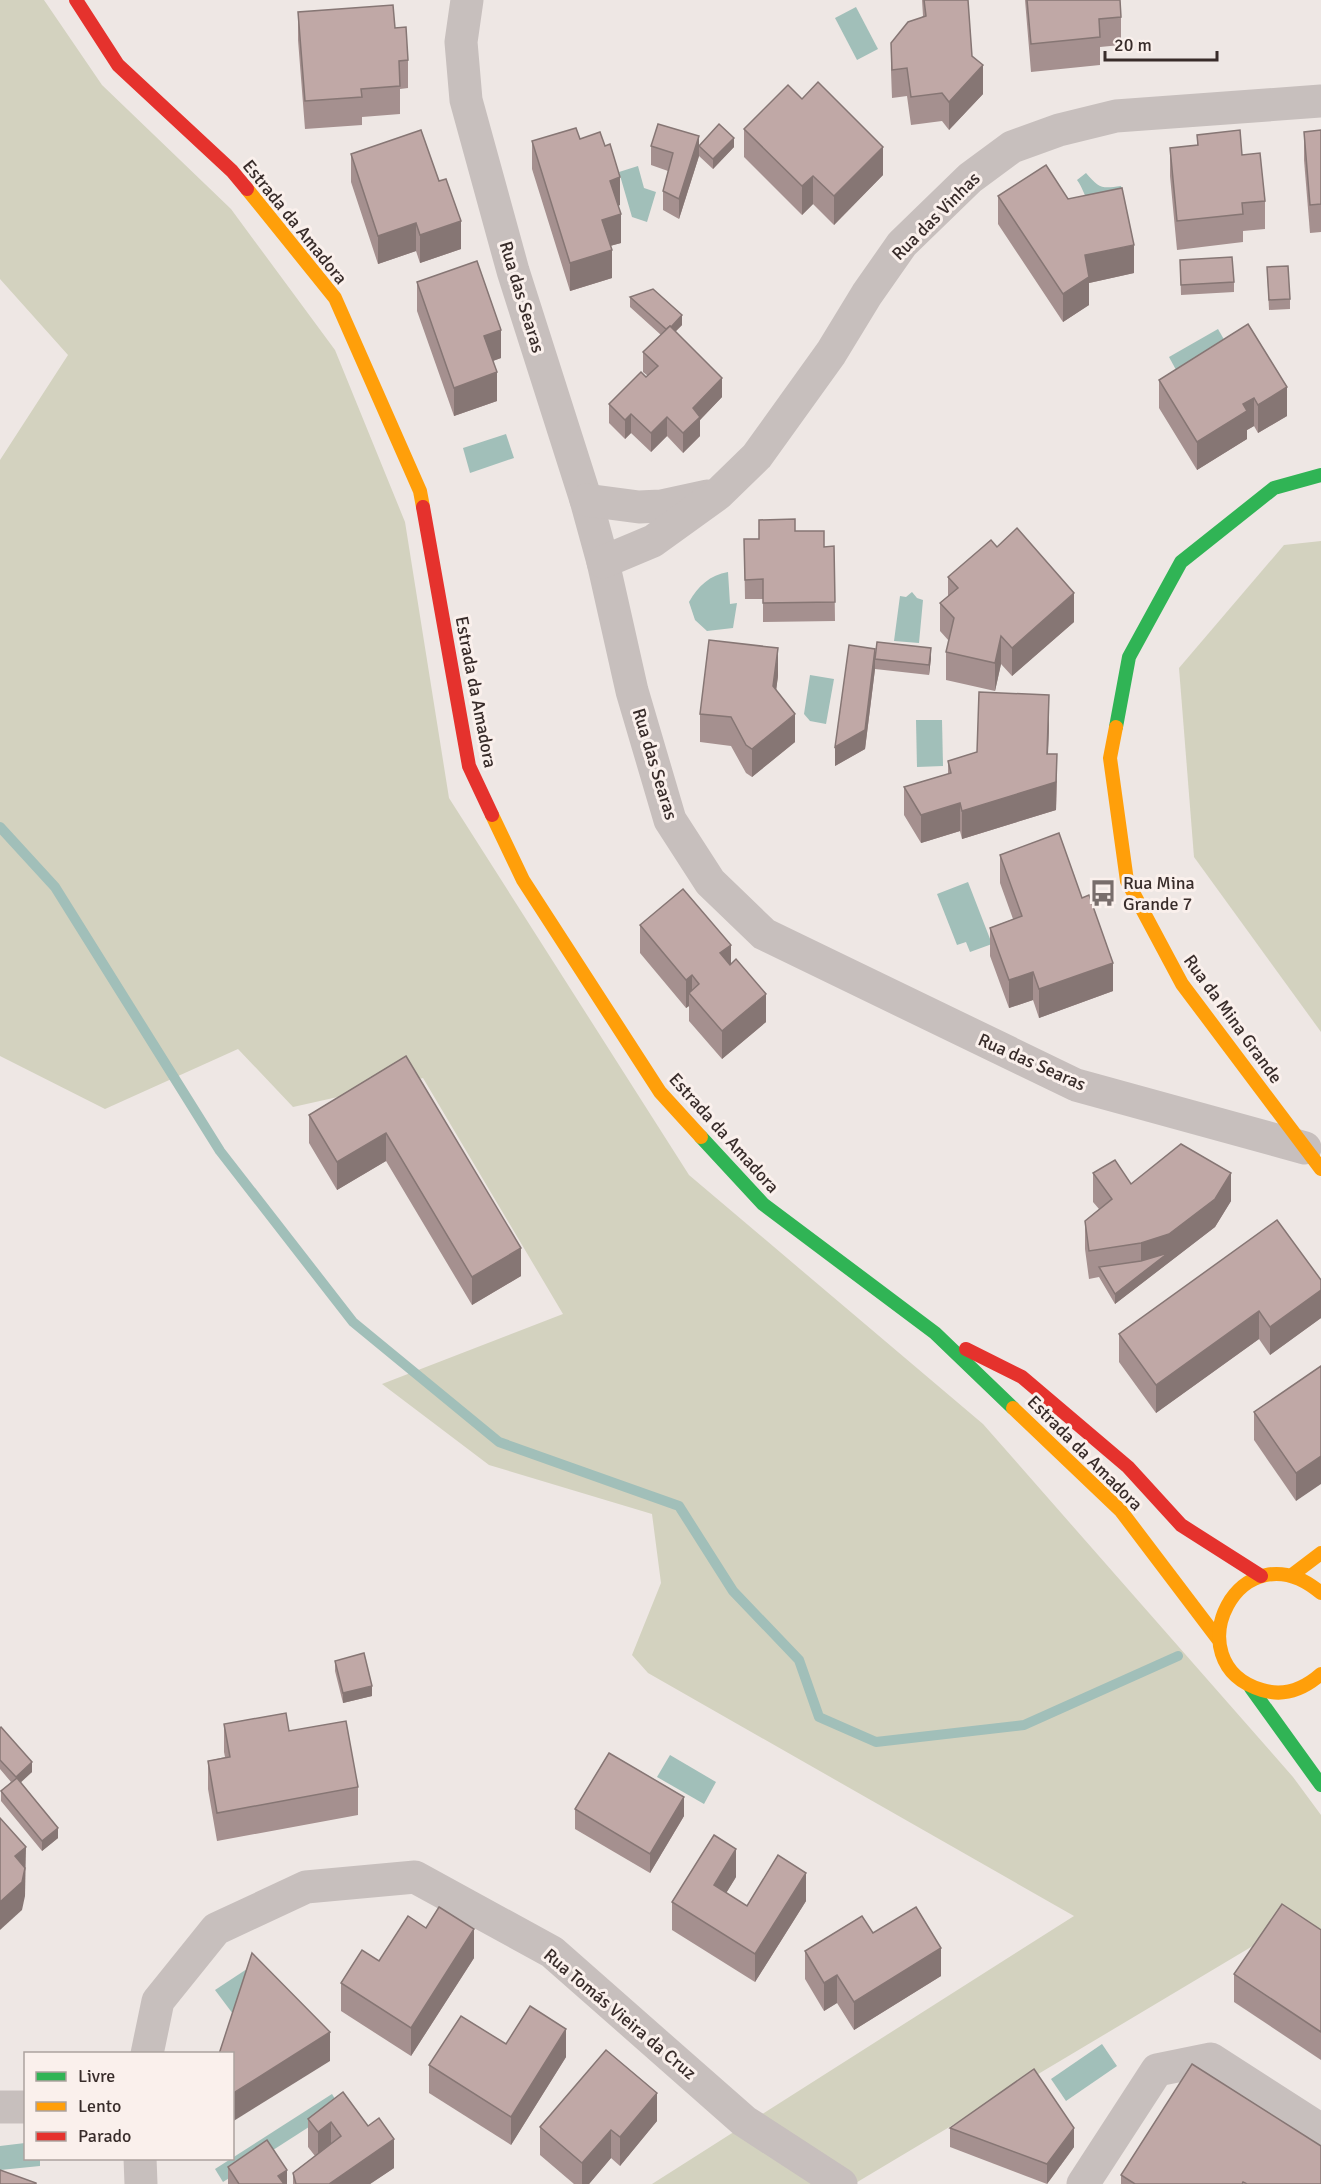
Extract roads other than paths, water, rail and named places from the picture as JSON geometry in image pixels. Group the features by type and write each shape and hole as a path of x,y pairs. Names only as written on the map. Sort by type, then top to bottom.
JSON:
{"street":[{"name":"Estrada da Amadora","path":"76,0 118,65 232,171 335,298 420,491 469,766 529,890 660,1092 763,1204 935,1333 1121,1511 1218,1639"},
{"name":"Rua das Searas","path":"467,0 461,42 466,100 513,271 586,500 603,562 632,691 670,820 710,882 764,934 1076,1085 1313,1159"},
{"name":"Rua das Vinhas","path":"603,562 653,541 718,494 757,456 831,353 867,294 902,244 970,178 1012,147 1059,130 1116,116 1321,101"},
{"name":"Rua da Mina Grande","path":"1313,1159 1182,984 1127,881 1110,758 1129,657 1181,562 1274,488 1321,475"},
{"path":"586,500 639,507 661,506 718,494"},
{"name":"Estrada da Amadora","path":"935,1333 1022,1377 1128,1467 1181,1525 1261,1576"},
{"path":"1292,1575 1321,1553"},
{"path":"1321,1593 1307,1582 1292,1575 1261,1576 1243,1585 1228,1600 1219,1618 1218,1639 1223,1659 1234,1676 1251,1688 1321,1785"},
{"path":"1251,1688 1270,1693 1290,1692 1308,1685 1321,1674"},
{"name":"Rua Tomás Vieira da Cruz","path":"147,2052 158,2001 216,1929 306,1887 415,1877 552,1952 744,2121 841,2184"},
{"path":"1083,2184 1157,2070 1211,2059 1321,2130"},
{"path":"0,2107 24,2107"},
{"path":"140,2160 141,2184"}],"water":[{"path":"856,7 878,49 857,60 835,18"},
{"path":"638,166 644,188 656,192 647,222 632,217 619,172"},
{"path":"1086,173 1101,186 1121,186 1125,205 1090,203 1077,180"},
{"path":"1218,329 1230,350 1181,379 1169,357"},
{"path":"506,434 514,458 470,473 463,448"},
{"path":"728,572 730,604 737,603 733,628 707,631 695,620 689,602 705,582"},
{"path":"912,592 917,598 923,600 919,643 894,641 900,596 906,597"},
{"path":"810,675 834,679 826,724 810,721 804,714"},
{"path":"916,720 942,720 943,766 917,767"},
{"path":"968,882 992,944 970,952 966,942 957,945 937,894"},
{"path":"670,1755 716,1782 704,1804 657,1777"},
{"path":"259,1961 239,2022 215,1990"},
{"path":"1102,2044 1117,2066 1066,2101 1051,2079"},
{"path":"332,2094 340,2107 223,2182 215,2169 229,2160 234,2160 234,2157"},
{"path":"24,2143 24,2160 40,2160 40,2166 0,2170 0,2146"}],"waterway":[{"path":"0,827 55,887 220,1151 353,1322 499,1442 679,1506 733,1591 799,1660 819,1717 876,1742 1024,1725 1178,1656"}],"place":[{"name":"Rua Mina Grande 7","path":"1103,893"}]}
